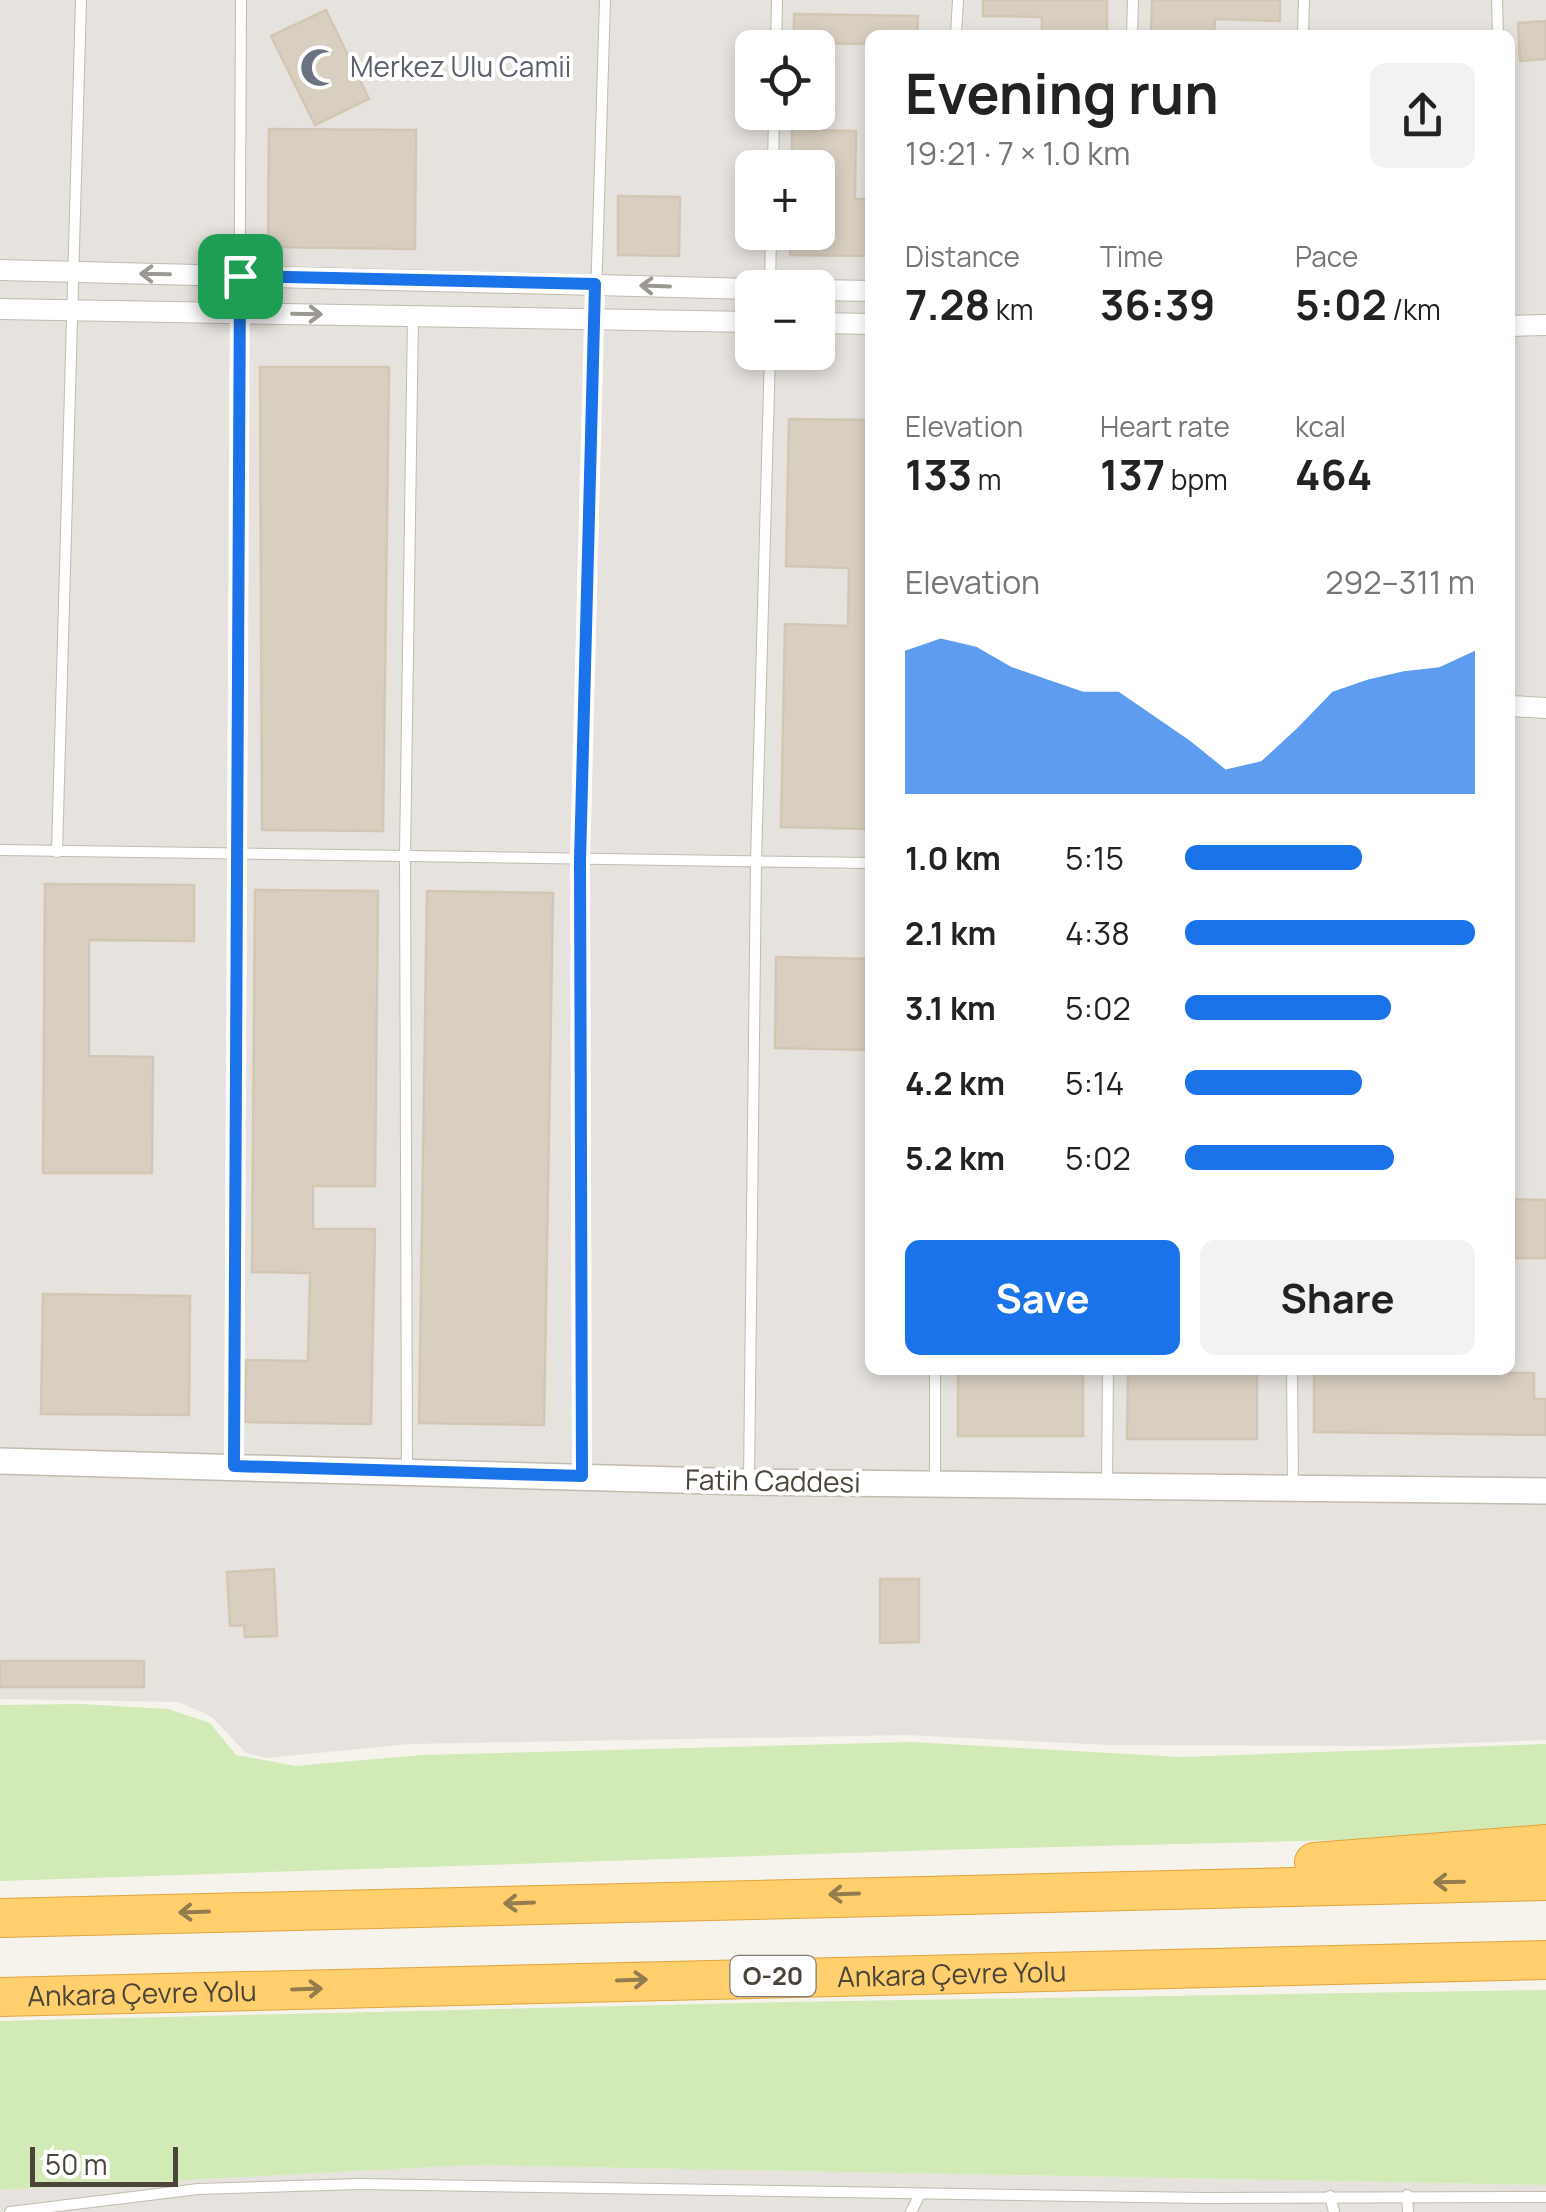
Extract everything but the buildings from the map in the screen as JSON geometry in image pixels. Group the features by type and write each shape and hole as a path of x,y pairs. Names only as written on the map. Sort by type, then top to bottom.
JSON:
{"highway":[{"path":"895,1893 1546,1844"},
{"path":"0,1918 895,1893 1546,1880"},
{"name":"Ankara Çevre Yolu","path":"0,1998 1057,1968 1546,1960"},
{"path":"1057,1968 1546,1980"}],"street":[{"path":"0,270 735,288"},
{"path":"835,290 865,291"},
{"path":"0,309 735,322"},
{"path":"835,323 865,324"},
{"path":"1515,326 1546,325"},
{"path":"1515,706 1546,708"},
{"name":"Fatih Caddesi","path":"0,1461 750,1482 1546,1491"}],"lane":[{"path":"57,852 81,0"},
{"path":"234,1466 241,0"},
{"path":"582,1476 580,861 605,0"},
{"path":"776,30 777,0"},
{"path":"956,30 958,0"},
{"path":"1132,30 1133,0"},
{"path":"1303,30 1304,0"},
{"path":"1497,0 1498,30"},
{"path":"408,1470 406,855 413,316"},
{"path":"750,1482 756,862 770,370"},
{"path":"0,850 865,863"},
{"path":"935,1375 936,1484"},
{"path":"1107,1486 1108,1375"},
{"path":"1292,1375 1294,1486"},
{"path":"10,2212 198,2189 360,2184 920,2194 1546,2196"},
{"path":"911,2212 920,2194"},
{"path":"1407,2195 1408,2212"},
{"path":"1330,2196 1334,2212"}],"shaded area":[{"path":"0,0 1546,0 1546,1740 1389,1746 1109,1745 907,1735 410,1744 266,1758 246,1753 212,1717 179,1702 0,1699"},
{"path":"472,2165 1546,2185 1546,2212 0,2212 0,2190"}],"green space":[{"path":"0,1705 168,1709 210,1723 236,1755 296,1766 421,1755 911,1742 1181,1757 1546,1744 1546,1835 937,1850 0,1881"},
{"path":"1546,1990 1546,2185 473,2165 0,2190 0,2021 787,2002"}],"place":[{"name":"Merkez Ulu Camii","path":"320,67"}],"route":[{"path":"240,276 595,284 580,861 582,1476 234,1466 240,276"}]}
